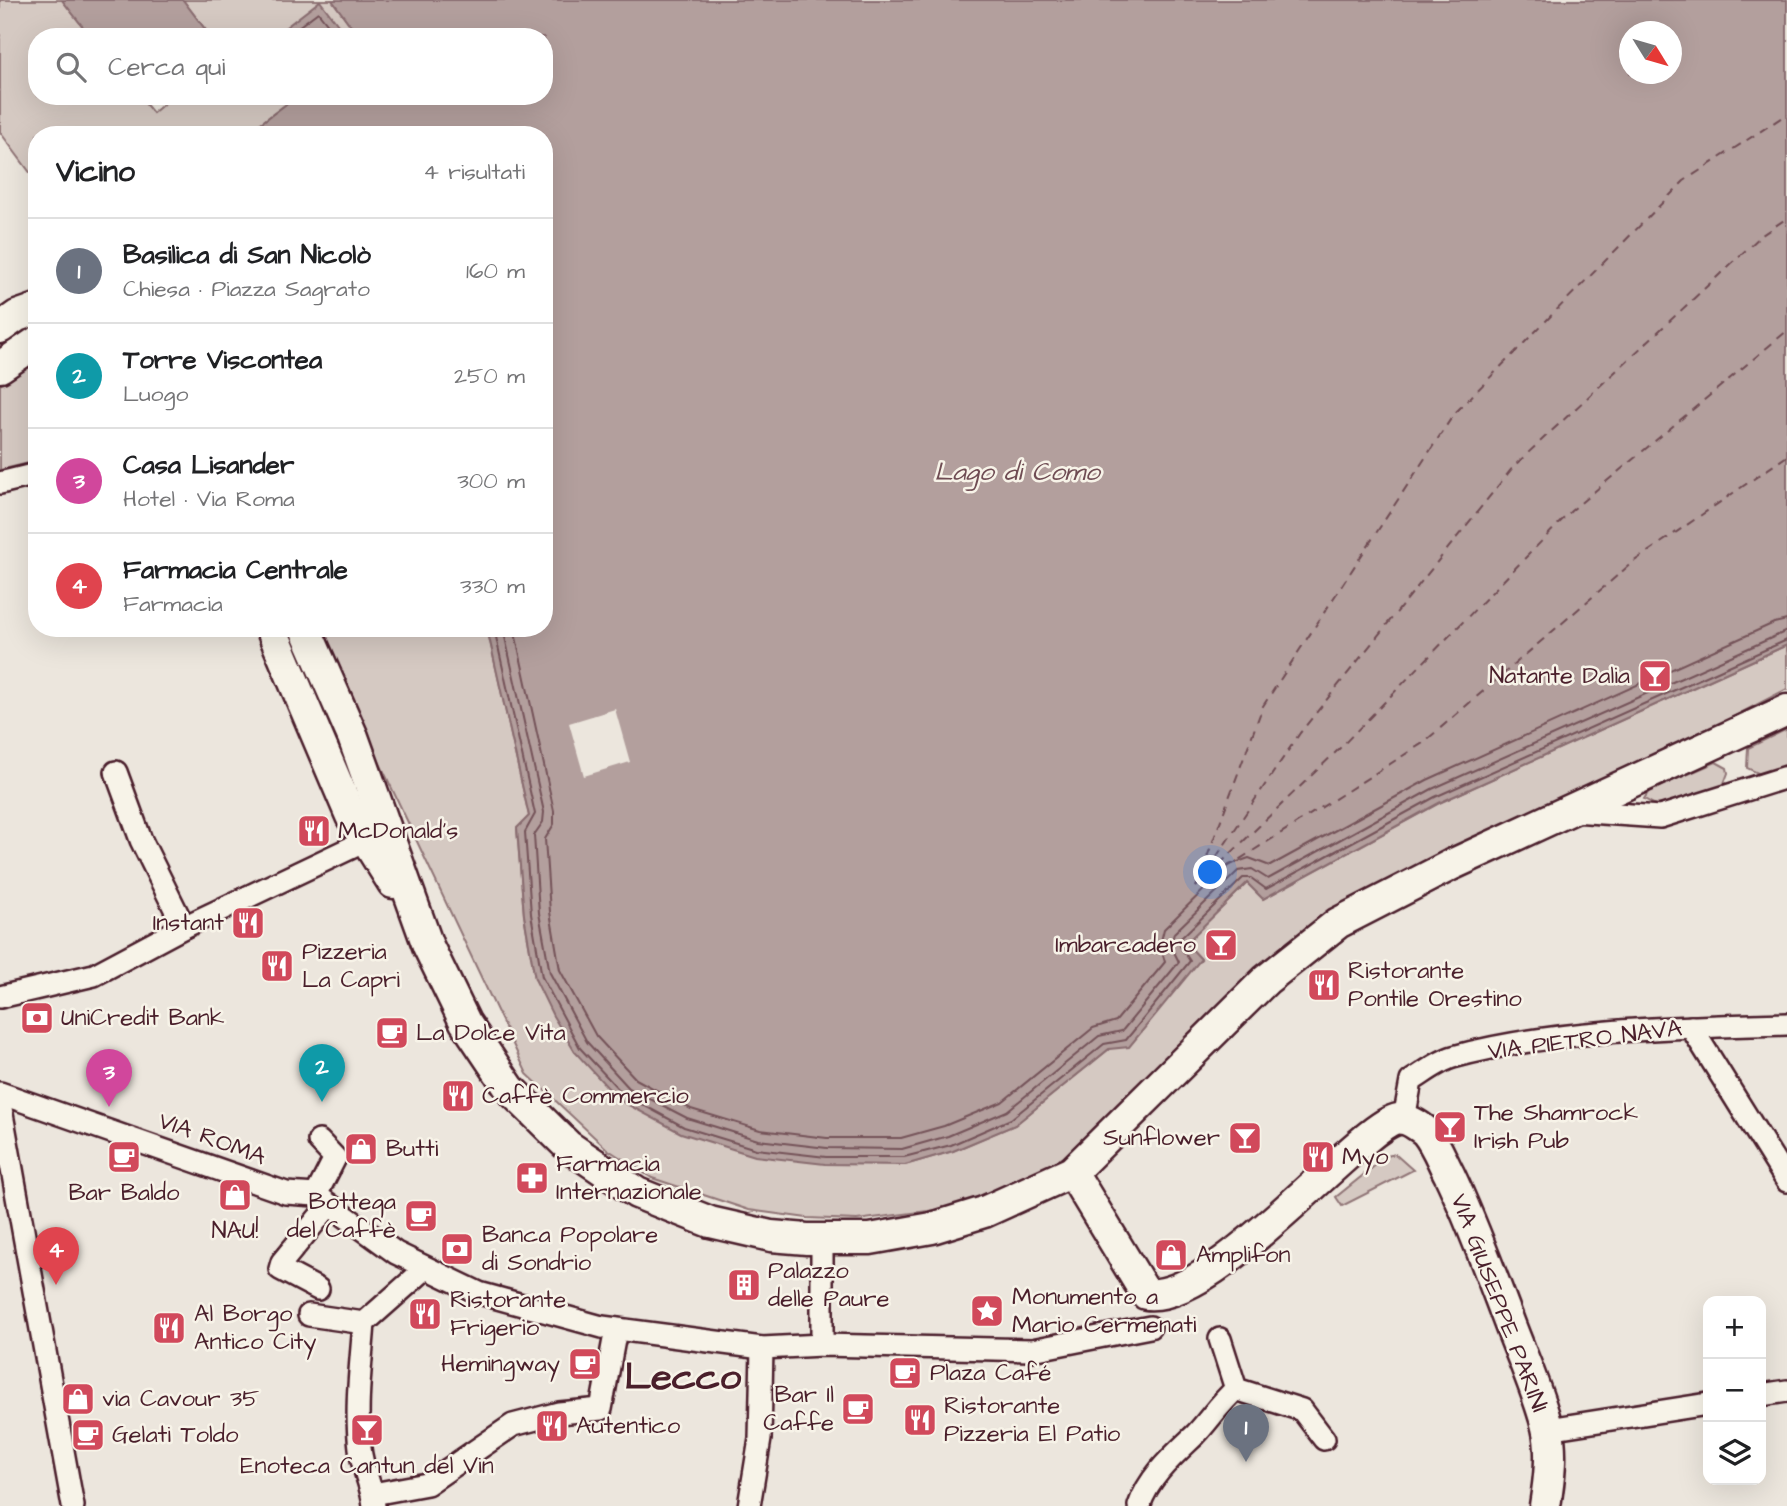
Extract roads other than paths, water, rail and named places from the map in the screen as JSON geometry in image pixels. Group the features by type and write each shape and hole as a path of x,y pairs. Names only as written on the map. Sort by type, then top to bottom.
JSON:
{"main road":[{"path":"0,328 28,312"},
{"path":"0,367 28,348"},
{"path":"275,637 351,816 376,836"},
{"path":"309,637 353,737 376,836 457,1006 488,1061 522,1103 575,1152 637,1193 692,1216 753,1233 822,1240 888,1237 950,1223 1072,1172 1266,980 1338,923 1439,871 1787,710"},
{"path":"1072,1172 1146,1294 1160,1296 1184,1286 1256,1236 1313,1189 1371,1131 1393,1118 1404,1119"},
{"name":"VIA GIUSEPPE PARINI","path":"1404,1119 1425,1131 1465,1208 1548,1429 1550,1473 1545,1506"}],"street":[{"path":"0,483 28,476"},
{"path":"116,772 141,840 184,927"},
{"path":"1573,811 1660,817 1787,777"},
{"path":"0,997 94,975 184,927 376,836"},
{"name":"VIA PIETRO NAVA","path":"1404,1119 1411,1081 1450,1058 1558,1038 1691,1027 1787,1024"},
{"path":"1691,1027 1787,1181"},
{"name":"VIA ROMA","path":"0,1093 286,1193 322,1200"},
{"path":"0,1103 73,1506"},
{"path":"318,1289 280,1269 322,1200 335,1158 319,1141"},
{"path":"322,1200 396,1253 425,1269 491,1296 616,1329 762,1348 822,1345 1032,1350 1150,1327"},
{"path":"822,1240 822,1345"},
{"path":"425,1269 364,1323 358,1427 363,1467 373,1500 427,1484 513,1425 559,1413 601,1409 616,1329"},
{"path":"309,1315 364,1323"},
{"path":"1220,1339 1236,1389"},
{"path":"749,1506 760,1440 762,1348"},
{"path":"1236,1389 1302,1410 1324,1439"},
{"path":"1139,1506 1143,1493 1182,1444 1196,1433 1219,1404 1236,1389"},
{"path":"1766,1394 1787,1391"},
{"path":"1548,1429 1703,1405"}],"water":[{"path":"62,0 183,0 204,28 84,28"},
{"name":"Lago di Como","path":"332,0 1787,0 1787,645 1439,803 1263,899 1247,883 1186,943 1201,959 1129,1047 1109,1049 1015,1125 953,1151 905,1165 825,1164 755,1156 681,1133 619,1100 575,1052 535,979 524,915 517,828 529,816 489,637 553,637 553,126 257,126 285,105 553,105 553,28 352,28"},
{"path":"320,1 340,28 285,28"}],"place":[{"name":"Natante Dalia","path":"1655,676"},
{"name":"McDonald's","path":"314,831"},
{"name":"Instant","path":"248,923"},
{"name":"Imbarcadero","path":"1221,945"},
{"name":"Pizzeria La Capri","path":"277,966"},
{"name":"Ristorante Pontile Orestino","path":"1324,985"},
{"name":"UniCredit Bank","path":"37,1018"},
{"name":"La Dolce Vita","path":"392,1033"},
{"name":"Caffè Commercio","path":"458,1096"},
{"name":"Torre Viscontea","path":"322,1102"},
{"name":"Casa Lisander","path":"109,1107"},
{"name":"The Shamrock Irish Pub","path":"1450,1127"},
{"name":"Sunflower","path":"1245,1138"},
{"name":"Butti","path":"361,1149"},
{"name":"Bar Baldo","path":"124,1157"},
{"name":"Myo","path":"1318,1157"},
{"name":"Farmacia Internazionale","path":"532,1178"},
{"name":"NAU!","path":"235,1195"},
{"name":"Bottega del Caffè","path":"421,1216"},
{"name":"Banca Popolare di Sondrio","path":"457,1249"},
{"name":"Amplifon","path":"1171,1255"},
{"name":"Farmacia Centrale","path":"56,1285"},
{"name":"Palazzo delle Paure","path":"744,1285"},
{"name":"Monumento a Mario Cermenati","path":"987,1311"},
{"name":"Ristorante Frigerio","path":"425,1314"},
{"name":"Al Borgo Antico City","path":"169,1328"},
{"name":"Hemingway","path":"585,1364"},
{"name":"Plaza Café","path":"905,1373"},
{"name":"via Cavour 35","path":"78,1399"},
{"name":"Bar Il Caffe","path":"858,1409"},
{"name":"Ristorante Pizzeria El Patio","path":"920,1420"},
{"name":"Autentico","path":"552,1426"},
{"name":"Enoteca Cantun del Vin","path":"367,1430"},
{"name":"Gelati Toldo","path":"88,1435"},
{"name":"Basilica di San Nicolò","path":"1246,1462"}],"district":[{"name":"Lecco","path":"683,1378"}]}
